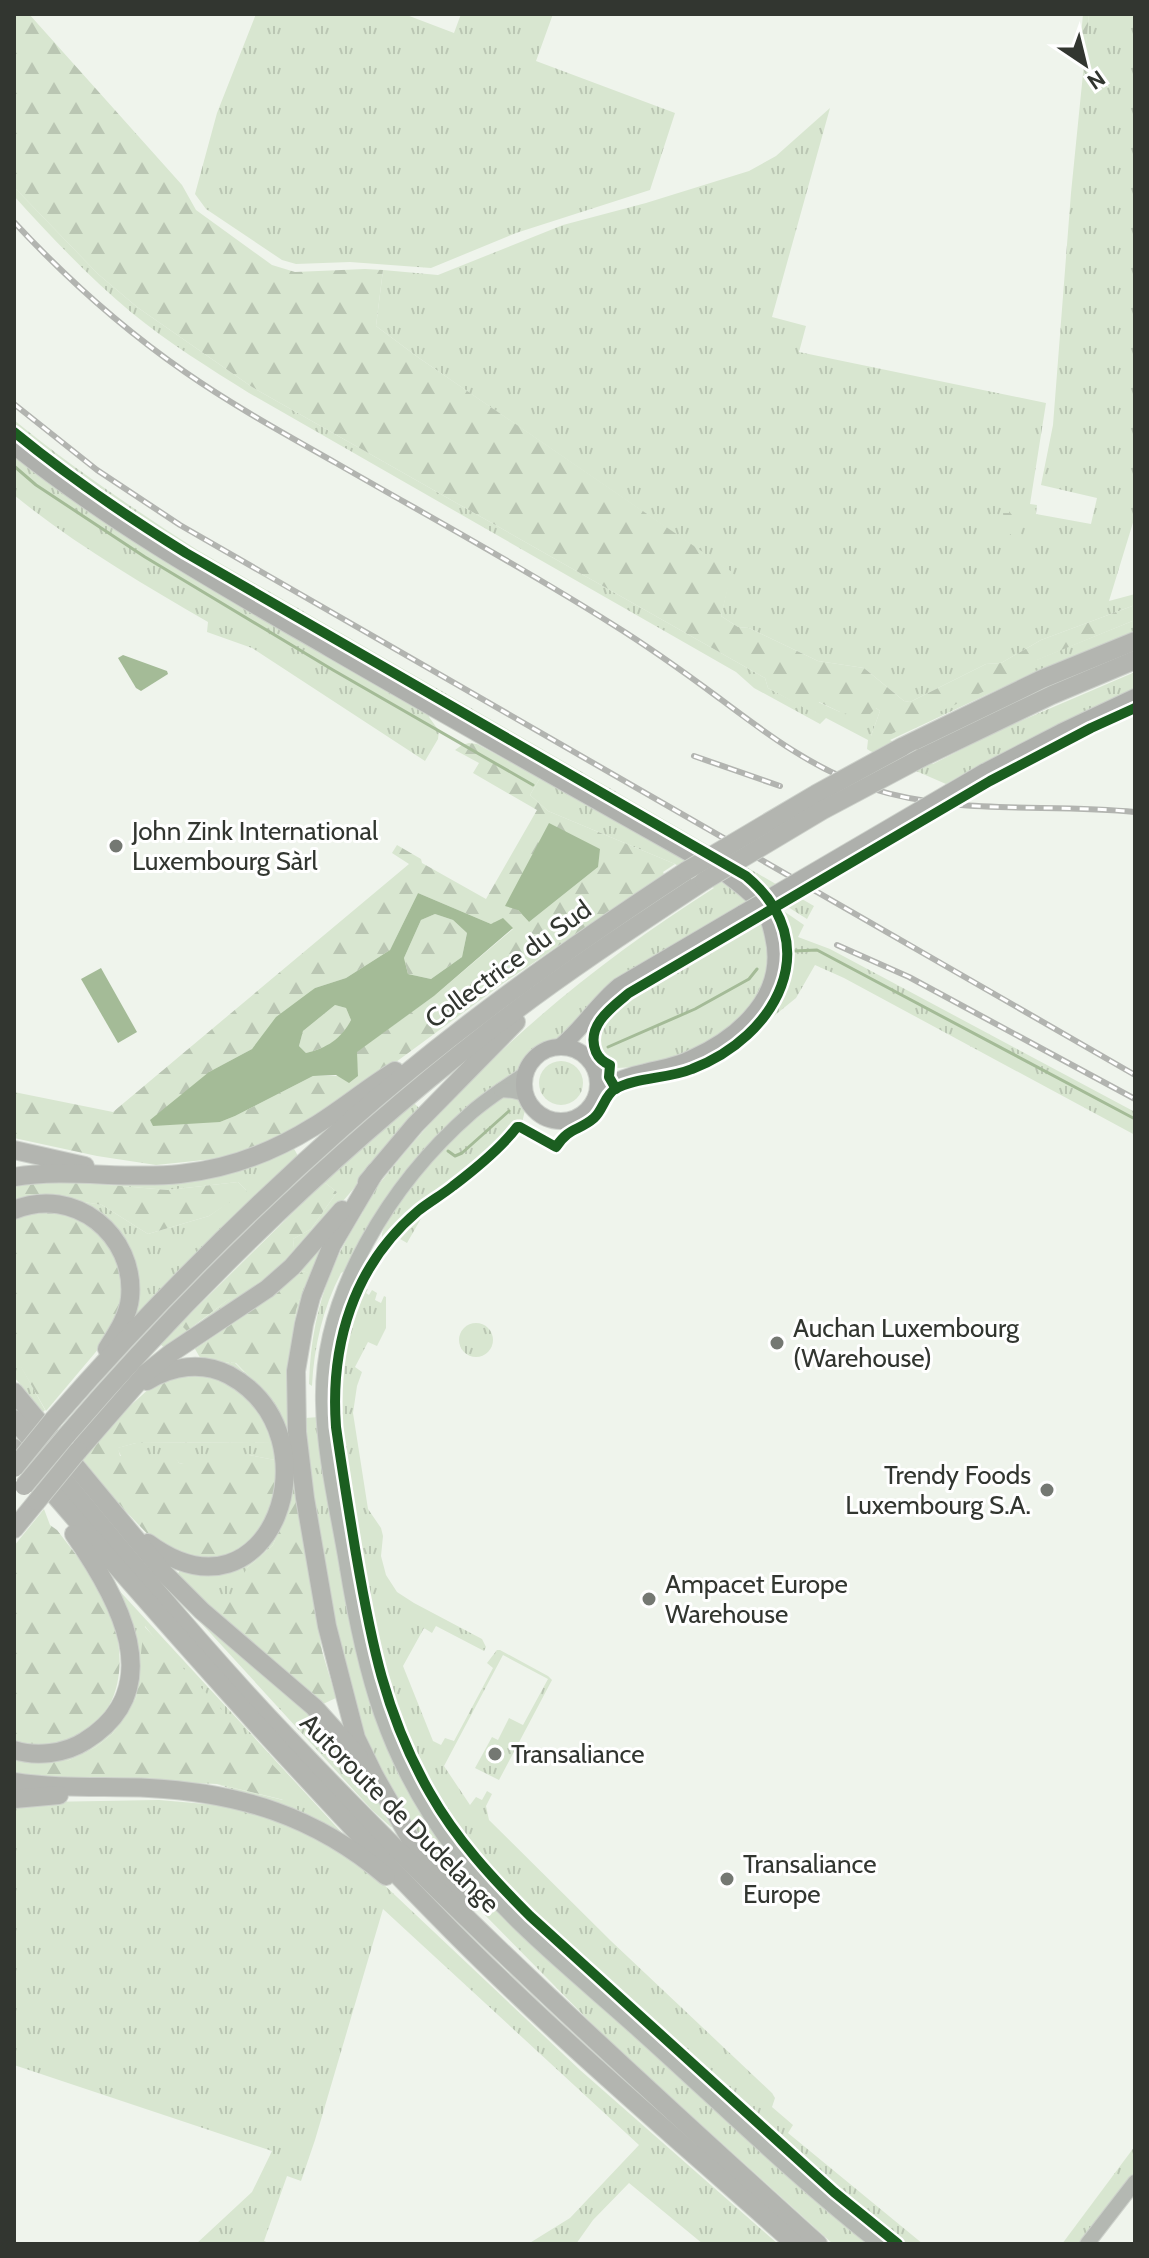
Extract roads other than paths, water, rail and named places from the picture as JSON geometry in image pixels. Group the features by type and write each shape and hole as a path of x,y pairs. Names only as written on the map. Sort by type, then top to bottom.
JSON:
{"highway":[{"name":"Collectrice du Sud","path":"14,1468 87,1381 193,1269 271,1194 343,1127 461,1029 535,973 686,871 816,794 902,747 1042,679 1135,641"},
{"name":"Collectrice du Sud","path":"19,1493 66,1436 205,1282 352,1143 492,1028 704,881 823,810 921,758 1052,695 1135,660"},
{"path":"14,1529 146,1373 267,1289 292,1267 415,1125 554,983"},
{"path":"14,1177 58,1173 178,1175 246,1160 313,1127 384,1077 461,1029"},
{"path":"14,1150 123,1174"},
{"path":"375,1172 348,1215 320,1273 304,1324 296,1371 297,1432 305,1498 327,1626 356,1738 411,1840 505,1953"},
{"path":"14,1210 33,1204 71,1206 102,1224 125,1257 130,1301 122,1324 87,1381"},
{"path":"108,1507 162,1554 183,1564 214,1566 232,1562 258,1546 274,1523 284,1495 285,1461 276,1428 261,1402 238,1380 222,1371 189,1366 150,1379 119,1402"},
{"path":"14,1392 164,1573 202,1611 314,1707 374,1775"},
{"name":"Autoroute de Dudelange","path":"14,1419 134,1565 288,1738 439,1892 645,2087 818,2244"},
{"path":"14,1449 105,1581 123,1619 131,1660 124,1696 116,1712 97,1734 59,1752 38,1754 14,1750"},
{"name":"Autoroute de Dudelange","path":"14,1449 233,1699 452,1931 590,2062 795,2244"},
{"path":"14,1782 192,1792 251,1802 282,1812 334,1837 359,1854 452,1931"},
{"path":"14,1799 110,1788"}],"main road":[{"path":"14,446 110,518 190,568 726,874 762,907 771,926 776,964 763,1003 739,1029 708,1051 665,1068 643,1072 609,1072 590,1060 573,1048 549,1048 538,1054 525,1074 525,1094 535,1111 545,1118 569,1121 589,1110 595,1100 599,1089 597,1073 590,1060 585,1032 590,1016"},
{"path":"561,1046 605,997 619,986 984,772 1135,697"},
{"path":"599,1089 643,1072"},
{"path":"525,1074 468,1115 409,1178 351,1273 329,1335 324,1362 326,1442 354,1614 376,1703 388,1735 421,1801 481,1883 543,1944 769,2149 879,2244"},
{"path":"501,1090 525,1094"},
{"path":"1087,2243 1135,2182"}],"waterway":[{"path":"14,466 36,485 145,557 533,785"},
{"path":"794,951 817,950 1135,1119"},
{"path":"608,1047 695,1009 749,979 757,969"},
{"path":"448,1151 455,1156 462,1153 509,1111"}],"railway":[{"path":"14,222 117,320 203,384 578,603 666,660 810,761 849,780 902,797 968,806 1135,812"},
{"path":"14,404 97,470 180,525 1135,1075"},
{"path":"694,756 780,786"},
{"path":"837,945 909,977 1135,1099"}],"place":[{"name":"John Zink International Luxembourg Sàrl","path":"116,846"},
{"name":"Auchan Luxembourg (Warehouse)","path":"777,1343"},
{"name":"Trendy Foods Luxembourg S.A.","path":"1047,1490"},
{"name":"Ampacet Europe Warehouse","path":"649,1599"},
{"name":"Transaliance","path":"495,1754"},
{"name":"Transaliance Europe","path":"727,1879"}]}
